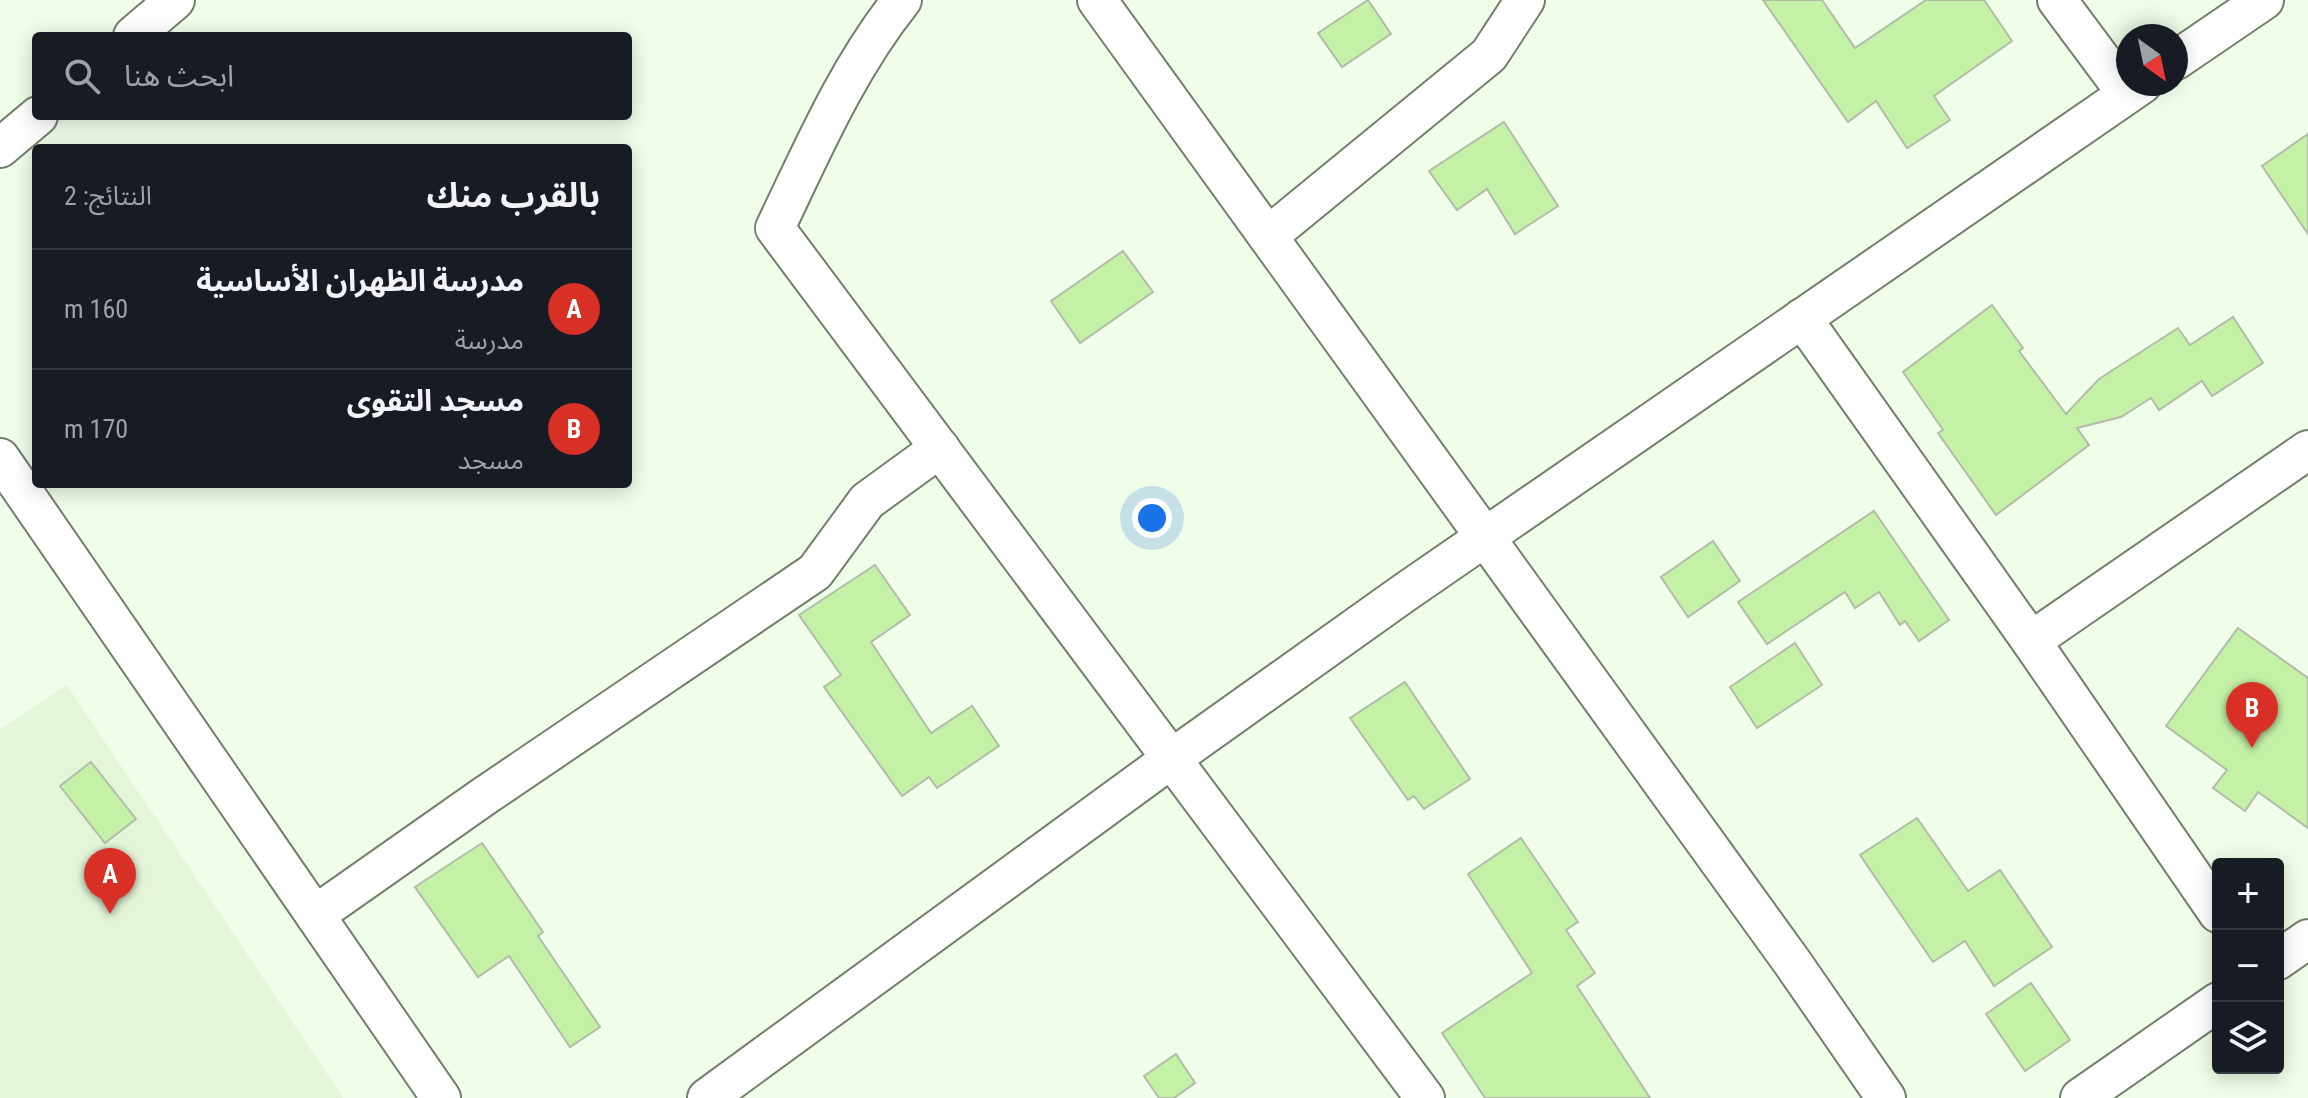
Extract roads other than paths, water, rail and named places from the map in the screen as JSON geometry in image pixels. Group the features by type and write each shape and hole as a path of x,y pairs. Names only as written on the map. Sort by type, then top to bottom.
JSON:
{"street":[{"path":"138,32 175,0"},
{"path":"902,0 875,33 833,106 775,228 1417,1095"},
{"path":"1097,0 1486,536 1886,1098"},
{"path":"1268,236 1489,55 1525,0"},
{"path":"2057,0 2116,68"},
{"path":"2188,52 2264,0"},
{"path":"707,1098 1171,759 1486,536 2124,96"},
{"path":"0,148 33,120"},
{"path":"1802,318 2031,641 2212,904"},
{"path":"315,915 815,572 867,501 940,448"},
{"path":"2031,641 2308,450"},
{"path":"0,458 441,1098"},
{"path":"2284,956 2308,939"},
{"path":"2080,1098 2212,1006"}],"place":[{"name":"مسجد التقوى","path":"2252,748"},
{"name":"مدرسة الظهران الأساسية","path":"110,914"}]}
